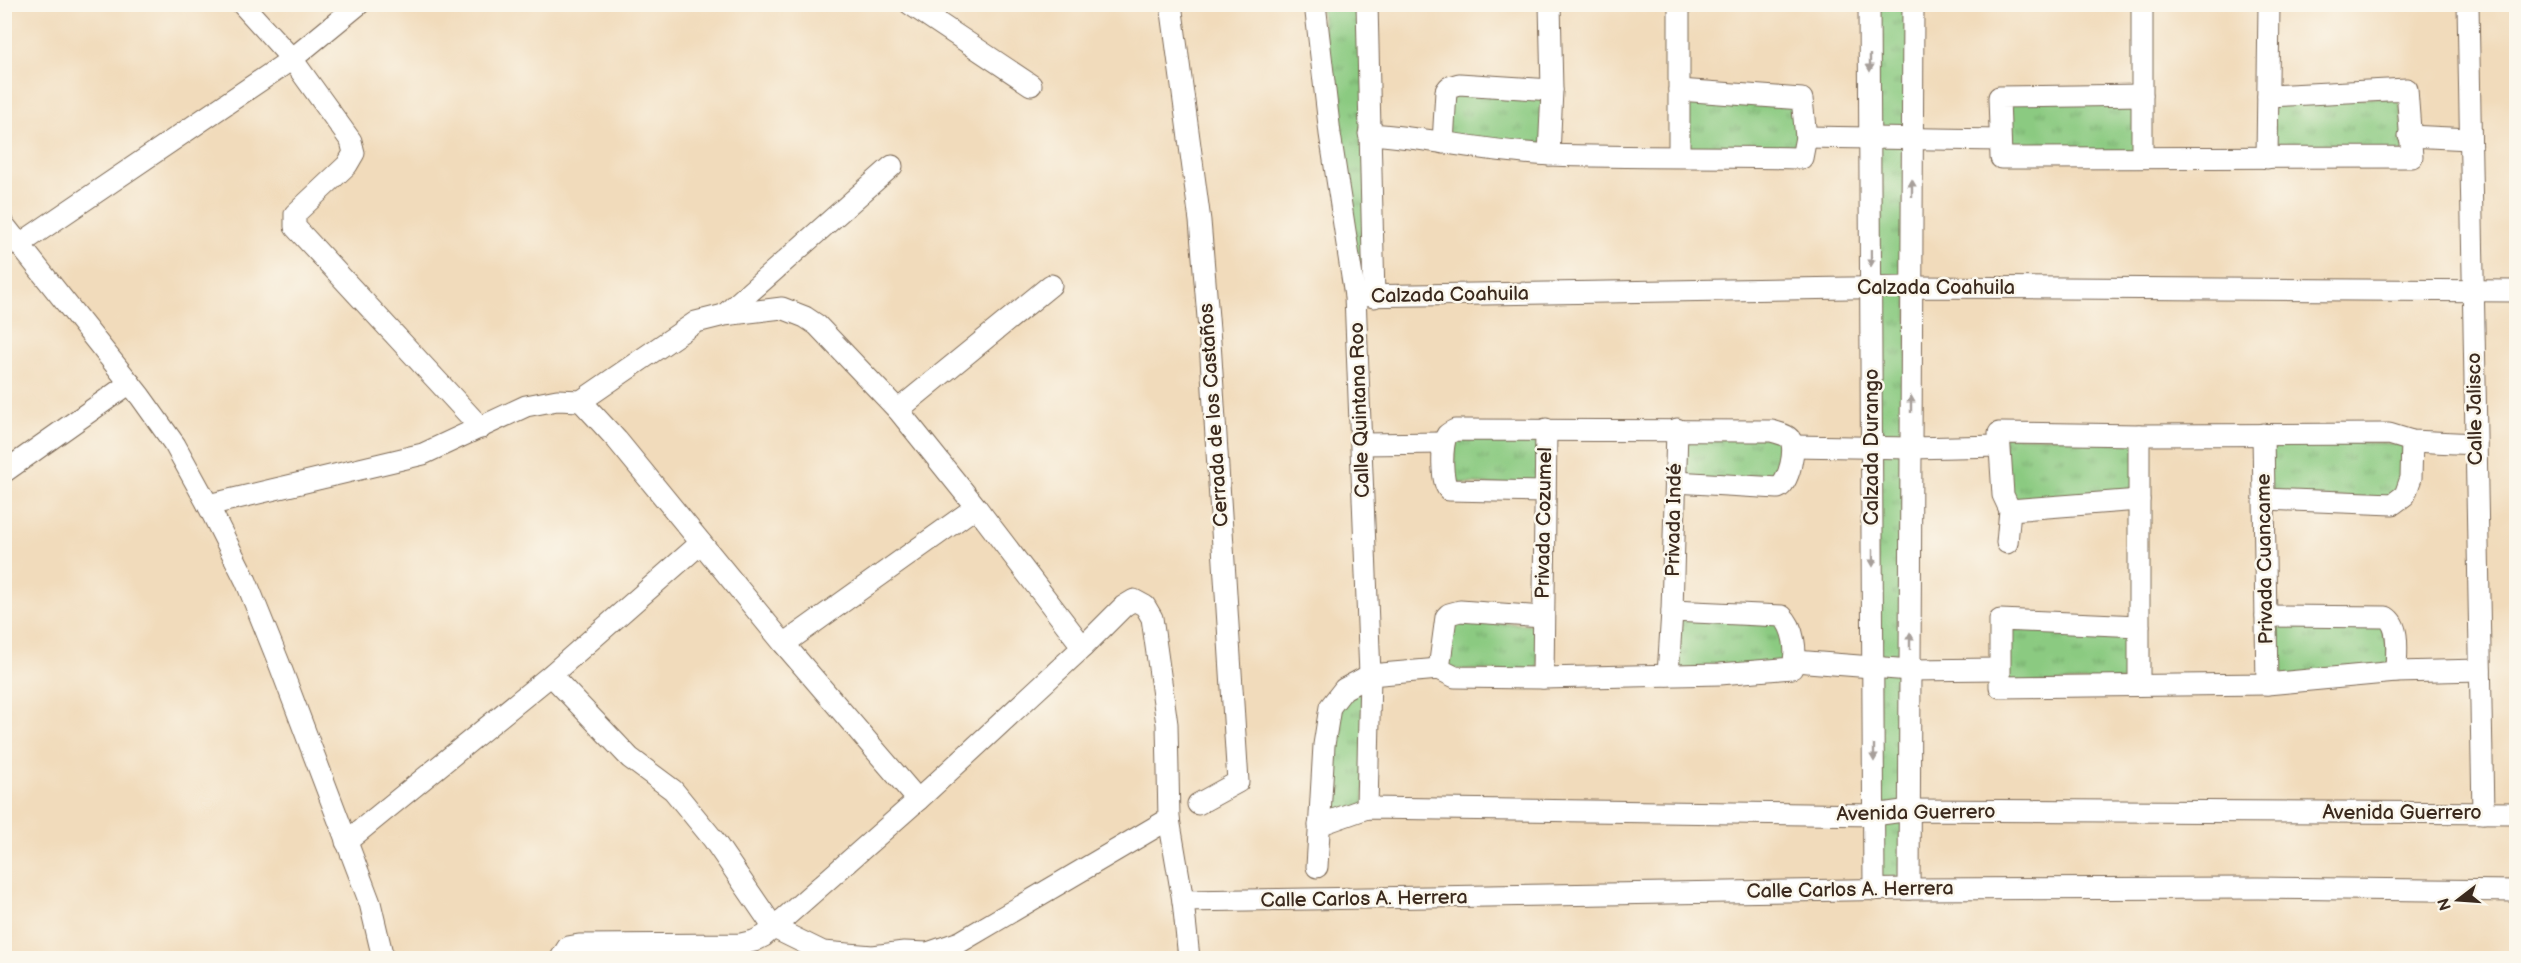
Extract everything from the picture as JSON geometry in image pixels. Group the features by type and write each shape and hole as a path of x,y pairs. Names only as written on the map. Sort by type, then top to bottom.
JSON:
{"street":[{"path":"242,4 292,59 351,141 354,153 347,165 295,214 295,227 481,428"},
{"path":"20,244 292,59 359,4"},
{"path":"910,4 1031,85"},
{"name":"Cerrada de los Castaños","path":"1172,4 1200,221 1238,782 1198,804"},
{"name":"Calle Quintana Roo","path":"1315,4 1330,134 1364,296"},
{"name":"Calle Quintana Roo","path":"1367,4 1370,134 1364,296 1362,444 1370,675 1367,808"},
{"path":"1549,155 1550,4"},
{"path":"1679,4 1679,156"},
{"name":"Calzada Durango","path":"1869,4 1874,890"},
{"name":"Calzada Durango","path":"1909,889 1913,4"},
{"path":"2142,4 2142,157"},
{"path":"2267,158 2269,4"},
{"name":"Calle Jalisco","path":"2468,4 2483,813"},
{"path":"1443,143 1446,91 1449,87 1459,84 1551,90"},
{"path":"2142,95 1999,97 2001,158 2412,157 2407,89 2268,96"},
{"path":"1370,134 1452,146 1549,155 1802,158 1806,137 1802,99 1679,90"},
{"path":"2409,136 2470,138"},
{"path":"1806,137 2000,140"},
{"path":"724,315 892,166"},
{"path":"4,225 130,383 176,445 208,505 254,601 370,903 383,958"},
{"path":"898,410 1050,285"},
{"name":"Calzada Coahuila","path":"1364,296 1912,287 2517,291"},
{"path":"208,505 423,454 526,406 557,400 581,401 696,322 724,315 782,308 817,325 898,410 1083,647"},
{"path":"4,472 130,383"},
{"path":"581,401 617,440 784,644 918,800"},
{"name":"Privada Cozumel","path":"1543,678 1546,429"},
{"path":"1545,492 1449,490 1443,483 1444,443 1448,434 1455,430 1677,429 1772,431 1785,435 1791,440 1793,446 1788,478 1783,486 1778,488 1675,482"},
{"name":"Privada Indé","path":"1668,675 1677,429"},
{"path":"2007,543 2010,510 2003,495 1999,433 2389,434 2412,441 2476,444"},
{"name":"Privada Cuancame","path":"2263,434 2267,684"},
{"path":"2139,435 2139,685"},
{"path":"2264,499 2393,504 2405,495 2411,478 2412,441"},
{"path":"1362,444 1444,443"},
{"path":"1793,446 1911,448 1999,446"},
{"path":"2010,510 2139,500"},
{"path":"784,644 976,507"},
{"path":"346,842 551,675 701,543"},
{"path":"561,958 568,947 579,945 741,944 754,941 774,928 918,800 1124,606 1134,600 1145,606 1152,618 1167,724 1169,819 1183,901 1189,958"},
{"name":"Privada Cozumel","path":"1439,669 1446,617 1449,614 1460,611 1543,617"},
{"path":"1317,867 1324,745 1330,707 1344,689 1370,675 1439,669 1455,677 1543,678 1668,675 1789,669 1795,661 1792,629 1782,616 1672,611"},
{"path":"2266,616 2386,617 2392,620 2395,627 2396,672"},
{"path":"2139,626 2000,620 1998,669 2000,687 2267,684 2396,672 2480,670"},
{"path":"1795,661 1910,670 1998,669"},
{"path":"551,675 630,758 673,790 713,839 774,928 824,952 873,956 904,952 928,953 960,942 1169,819"},
{"name":"Avenida Guerrero","path":"1319,825 1367,808 1874,815 1910,810 2517,813"},
{"name":"Calle Carlos A. Herrera","path":"1183,901 1909,889 2258,888 2517,891"}],"green space":[{"path":"1320,5 1362,5 1369,291 1359,292"},
{"path":"1873,5 1909,5 1905,883 1879,885"},
{"path":"1549,92 1547,152 1446,142 1449,93"},
{"path":"1682,93 1800,102 1801,155 1681,154"},
{"path":"2399,97 2407,153 2272,154 2273,100"},
{"path":"2136,98 2137,154 2003,157 2001,99"},
{"path":"1680,433 1783,438 1784,484 1678,480"},
{"path":"2002,436 2136,439 2137,499 2012,509"},
{"path":"1539,437 1539,487 1453,483 1455,438"},
{"path":"2267,439 2408,444 2402,492 2393,499 2268,497"},
{"path":"1676,615 1779,620 1789,629 1788,667 1671,671"},
{"path":"2270,621 2388,622 2390,668 2272,680"},
{"path":"1451,622 1537,624 1538,673 1442,669"},
{"path":"2003,624 2134,629 2136,680 2003,684"},
{"path":"1367,680 1364,807 1321,822 1332,710"}]}
